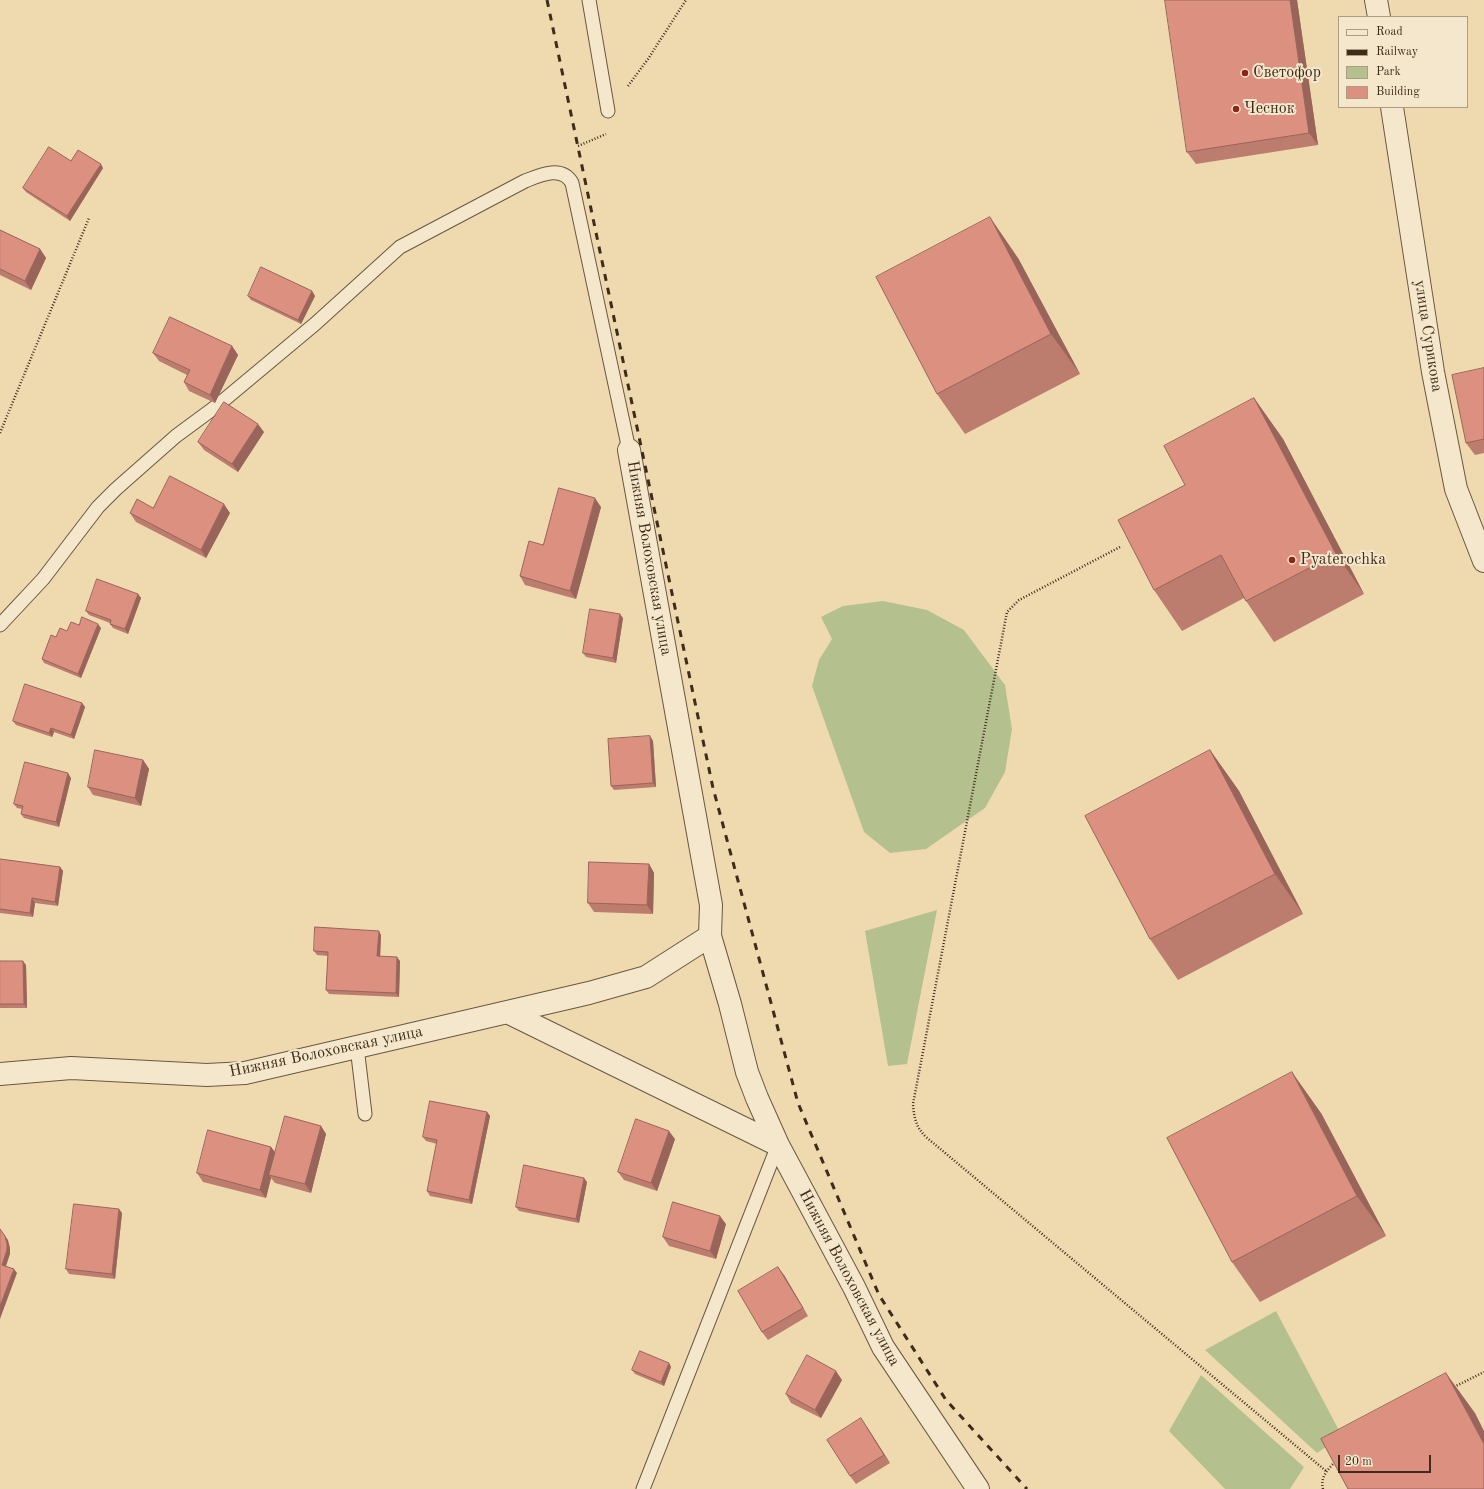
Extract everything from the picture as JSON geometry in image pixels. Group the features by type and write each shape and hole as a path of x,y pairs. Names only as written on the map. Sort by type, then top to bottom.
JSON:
{"street":[{"path":"1376,0 1379,16"},
{"name":"улица Сурикова","path":"1392,108 1433,372 1456,489 1484,561"},
{"name":"Нижняя Волоховская улица","path":"629,450 711,905 710,936 730,1004 747,1072 778,1145 854,1287 883,1347 978,1489"},
{"name":"Нижняя Волоховская улица","path":"0,1074 71,1068 207,1075 244,1073 589,993 646,977 710,936"},
{"path":"507,1012 778,1145"}],"lane":[{"path":"589,0 608,111"},
{"name":"Нижняя Волоховская улица","path":"0,625 44,579 98,507 116,489 176,436 218,405 315,324 400,247 525,181 541,175 555,172 560,173 568,176 572,183 629,450"},
{"path":"357,1047 365,1114"},
{"path":"643,1489 778,1145"}],"path":[{"path":"578,146 608,133 608,111 648,59 686,0"},
{"path":"0,433 89,218"},
{"path":"1120,547 1019,600 1007,612 913,1104 914,1117 917,1126 926,1137 1326,1471"},
{"path":"1450,1389 1484,1372"},
{"path":"1323,1489 1322,1480 1326,1471 1336,1460"}],"green space":[{"path":"883,601 927,610 964,630 1005,685 1012,729 1005,772 985,808 926,849 890,853 864,832 812,686 819,660 832,639 821,617 843,606"},
{"path":"937,910 907,1064 888,1066 865,931"},
{"path":"1276,1311 1342,1436 1317,1453 1205,1350"},
{"path":"1201,1375 1304,1467 1290,1489 1225,1489 1169,1431"}],"building":[{"name":"Светофор","path":"1165,0 1290,0 1309,133 1187,152"},
{"path":"49,147 71,161 78,150 101,164 67,216 23,188"},
{"path":"990,217 1051,334 937,394 876,277"},
{"path":"0,230 40,249 25,281 0,269"},
{"path":"261,267 312,291 298,320 248,296"},
{"path":"170,317 232,346 210,395 184,382 190,370 153,353"},
{"path":"1484,368 1484,439 1466,443 1452,375"},
{"path":"1254,398 1336,554 1246,601 1221,555 1154,590 1118,520 1185,485 1164,446"},
{"path":"224,402 258,424 232,464 198,442"},
{"path":"170,476 224,504 201,550 130,513 137,499 153,508"},
{"path":"559,488 595,498 570,591 520,576 529,541 543,545"},
{"path":"97,579 138,594 125,629 110,624 111,620 86,611"},
{"path":"590,609 620,614 613,658 583,653"},
{"path":"82,617 98,624 78,674 42,659 51,635 56,637 60,628 67,631 71,622 79,625"},
{"path":"25,684 82,703 71,735 51,728 49,733 13,721"},
{"path":"650,736 653,783 611,786 608,739"},
{"path":"95,750 143,760 135,798 88,787"},
{"path":"1210,750 1275,874 1150,939 1085,816"},
{"path":"25,762 68,773 56,822 21,814 23,806 14,804"},
{"path":"0,859 60,867 55,902 32,898 30,913 0,909"},
{"path":"589,862 649,864 647,905 588,903"},
{"path":"315,927 379,931 377,956 397,957 396,993 326,990 328,952 314,951"},
{"path":"0,961 23,961 24,1004 0,1004"},
{"path":"1292,1072 1357,1196 1232,1262 1167,1138"},
{"path":"430,1101 487,1112 469,1200 427,1191 437,1140 423,1137"},
{"path":"285,1116 321,1126 305,1184 269,1175"},
{"path":"636,1119 669,1131 651,1183 618,1172"},
{"path":"208,1130 271,1147 260,1190 197,1173"},
{"path":"524,1165 584,1178 576,1219 516,1207"},
{"path":"673,1202 720,1216 710,1251 663,1237"},
{"path":"74,1204 119,1209 112,1274 66,1269"},
{"path":"0,1229 5,1236 7,1244 7,1250 2,1265 14,1269 0,1306"},
{"path":"778,1267 803,1308 762,1332 738,1291"},
{"path":"640,1351 669,1363 661,1382 632,1370"},
{"path":"807,1355 836,1371 815,1410 786,1394"},
{"path":"1446,1373 1484,1444 1484,1489 1348,1489 1321,1439"},
{"path":"861,1418 884,1455 850,1476 827,1440"}],"railway":[{"path":"547,0 713,788 798,1103 879,1295 946,1400 1027,1489"}],"place":[{"name":"Светофор","path":"1245,73"},
{"name":"Чеснок","path":"1236,109"},
{"name":"Pyaterochka","path":"1292,560"}]}
